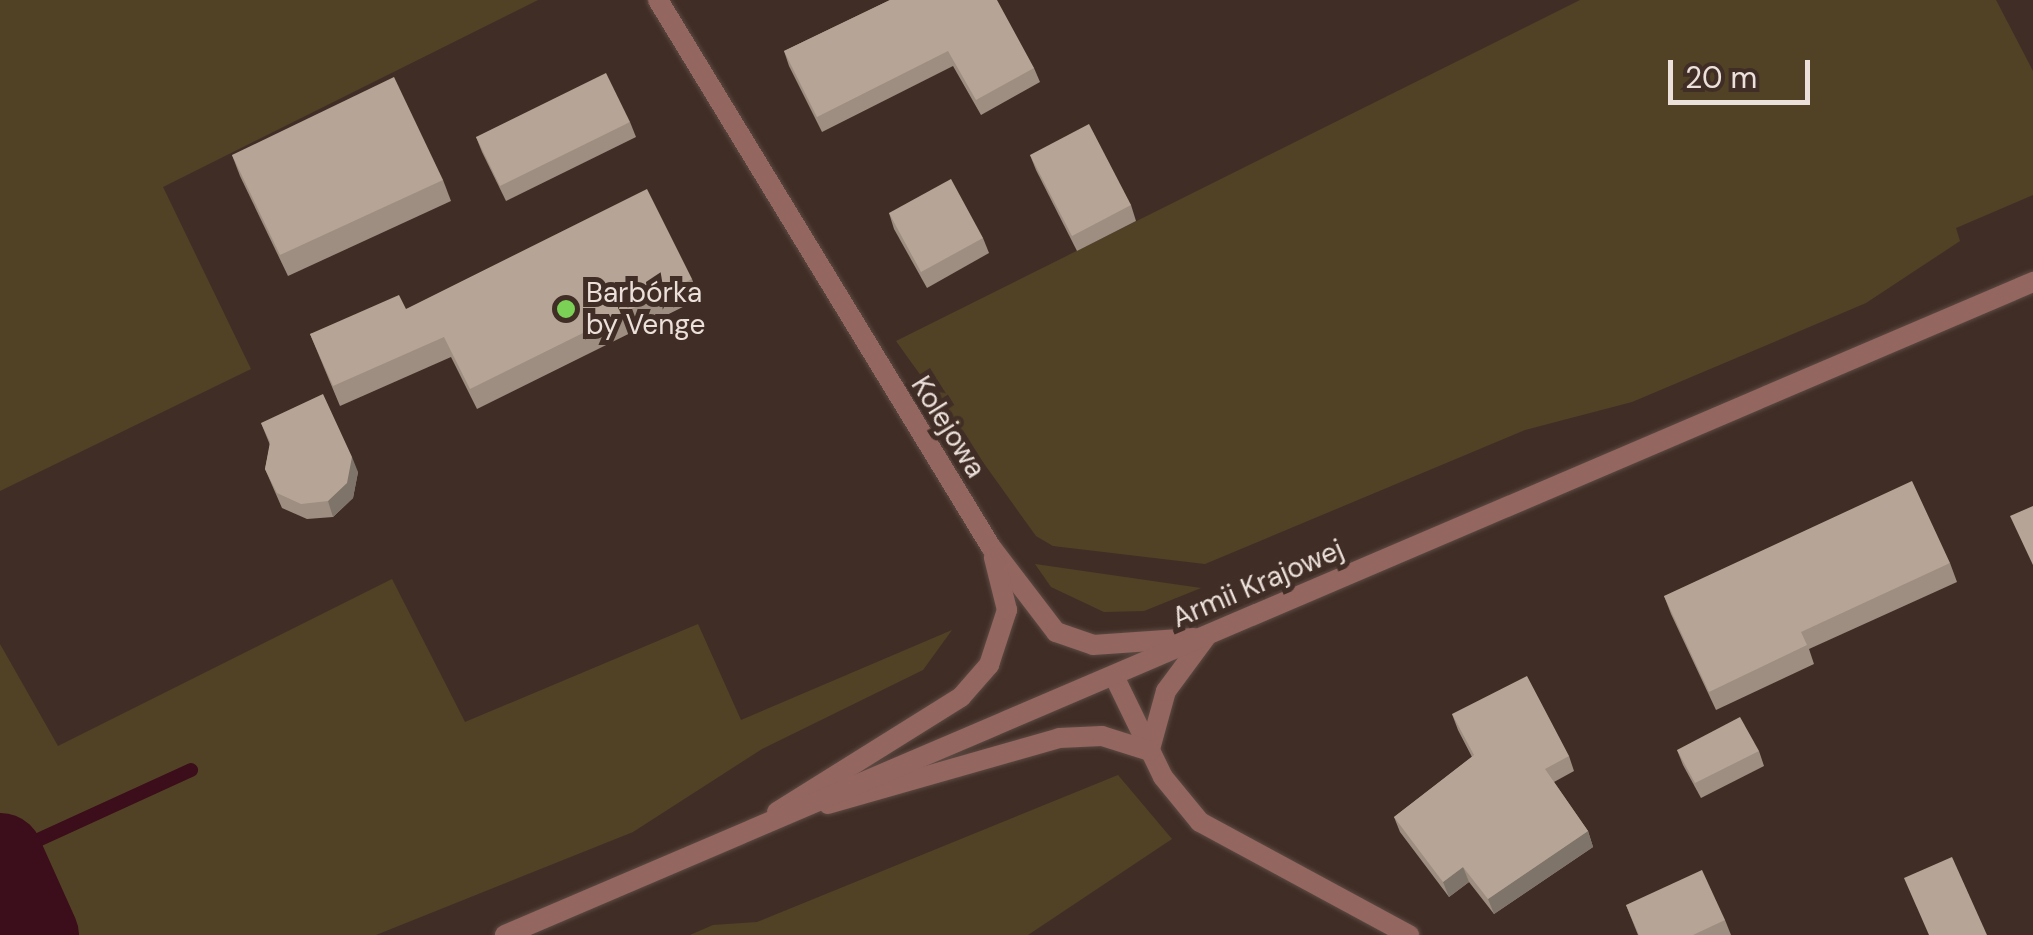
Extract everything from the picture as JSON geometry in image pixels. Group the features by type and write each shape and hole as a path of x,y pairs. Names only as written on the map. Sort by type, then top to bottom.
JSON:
{"street":[{"name":"Kolejowa","path":"658,0 991,547 1056,632 1093,646 1206,637"},
{"name":"Armii Krajowej","path":"505,935 2033,282"},
{"path":"756,825 961,697 989,665 1007,610 991,547"},
{"path":"1150,751 1166,691 1206,637"},
{"path":"1114,676 1150,751 1186,810 1213,832 1409,935"},
{"path":"756,825 1060,738 1102,736 1150,751"}],"shaded area":[{"path":"0,0 538,0 163,187 251,369 0,491"},
{"path":"1580,0 1996,0 2033,71 2033,195 1956,228 1960,241 1866,303 1632,402 1525,430 1205,564 1053,546 1036,536 896,341"},
{"path":"1035,564 1201,588 1144,611 1104,612 1051,587"},
{"path":"392,579 465,722 698,624 741,720 952,630 923,670 762,749 633,832 376,935 0,935 0,644 58,746"},
{"path":"1118,775 1172,839 1028,935 690,935 713,925 757,922"}],"building":[{"path":"890,0 997,0 1034,68 976,100 948,51 817,117 784,51"},
{"path":"606,73 630,122 500,186 476,137"},
{"path":"394,77 443,180 280,255 232,155"},
{"path":"1089,124 1131,205 1072,236 1030,155"},
{"path":"951,179 983,238 921,272 889,213"},
{"name":"Barbórka by Venge","path":"647,189 692,279 470,389 444,337 333,386 310,334 399,295 406,309"},
{"path":"323,394 352,457 347,483 328,501 301,504 277,493 265,469 270,442 261,423"},
{"path":"1912,481 1950,563 1801,632 1807,645 1709,692 1664,596"},
{"path":"2033,506 2033,565 2010,516"},
{"path":"1527,676 1569,756 1545,769 1588,831 1488,899 1463,867 1443,882 1394,817 1474,755 1452,714"},
{"path":"1740,717 1759,751 1695,783 1677,750"},
{"path":"1952,857 1987,935 1929,935 1904,878"},
{"path":"1702,870 1725,920 1693,935 1639,935 1626,905"}],"waterway":[{"path":"1,857 191,770"},
{"path":"0,855 36,935"}],"place":[{"name":"Barbórka by Venge","path":"566,309"}]}
